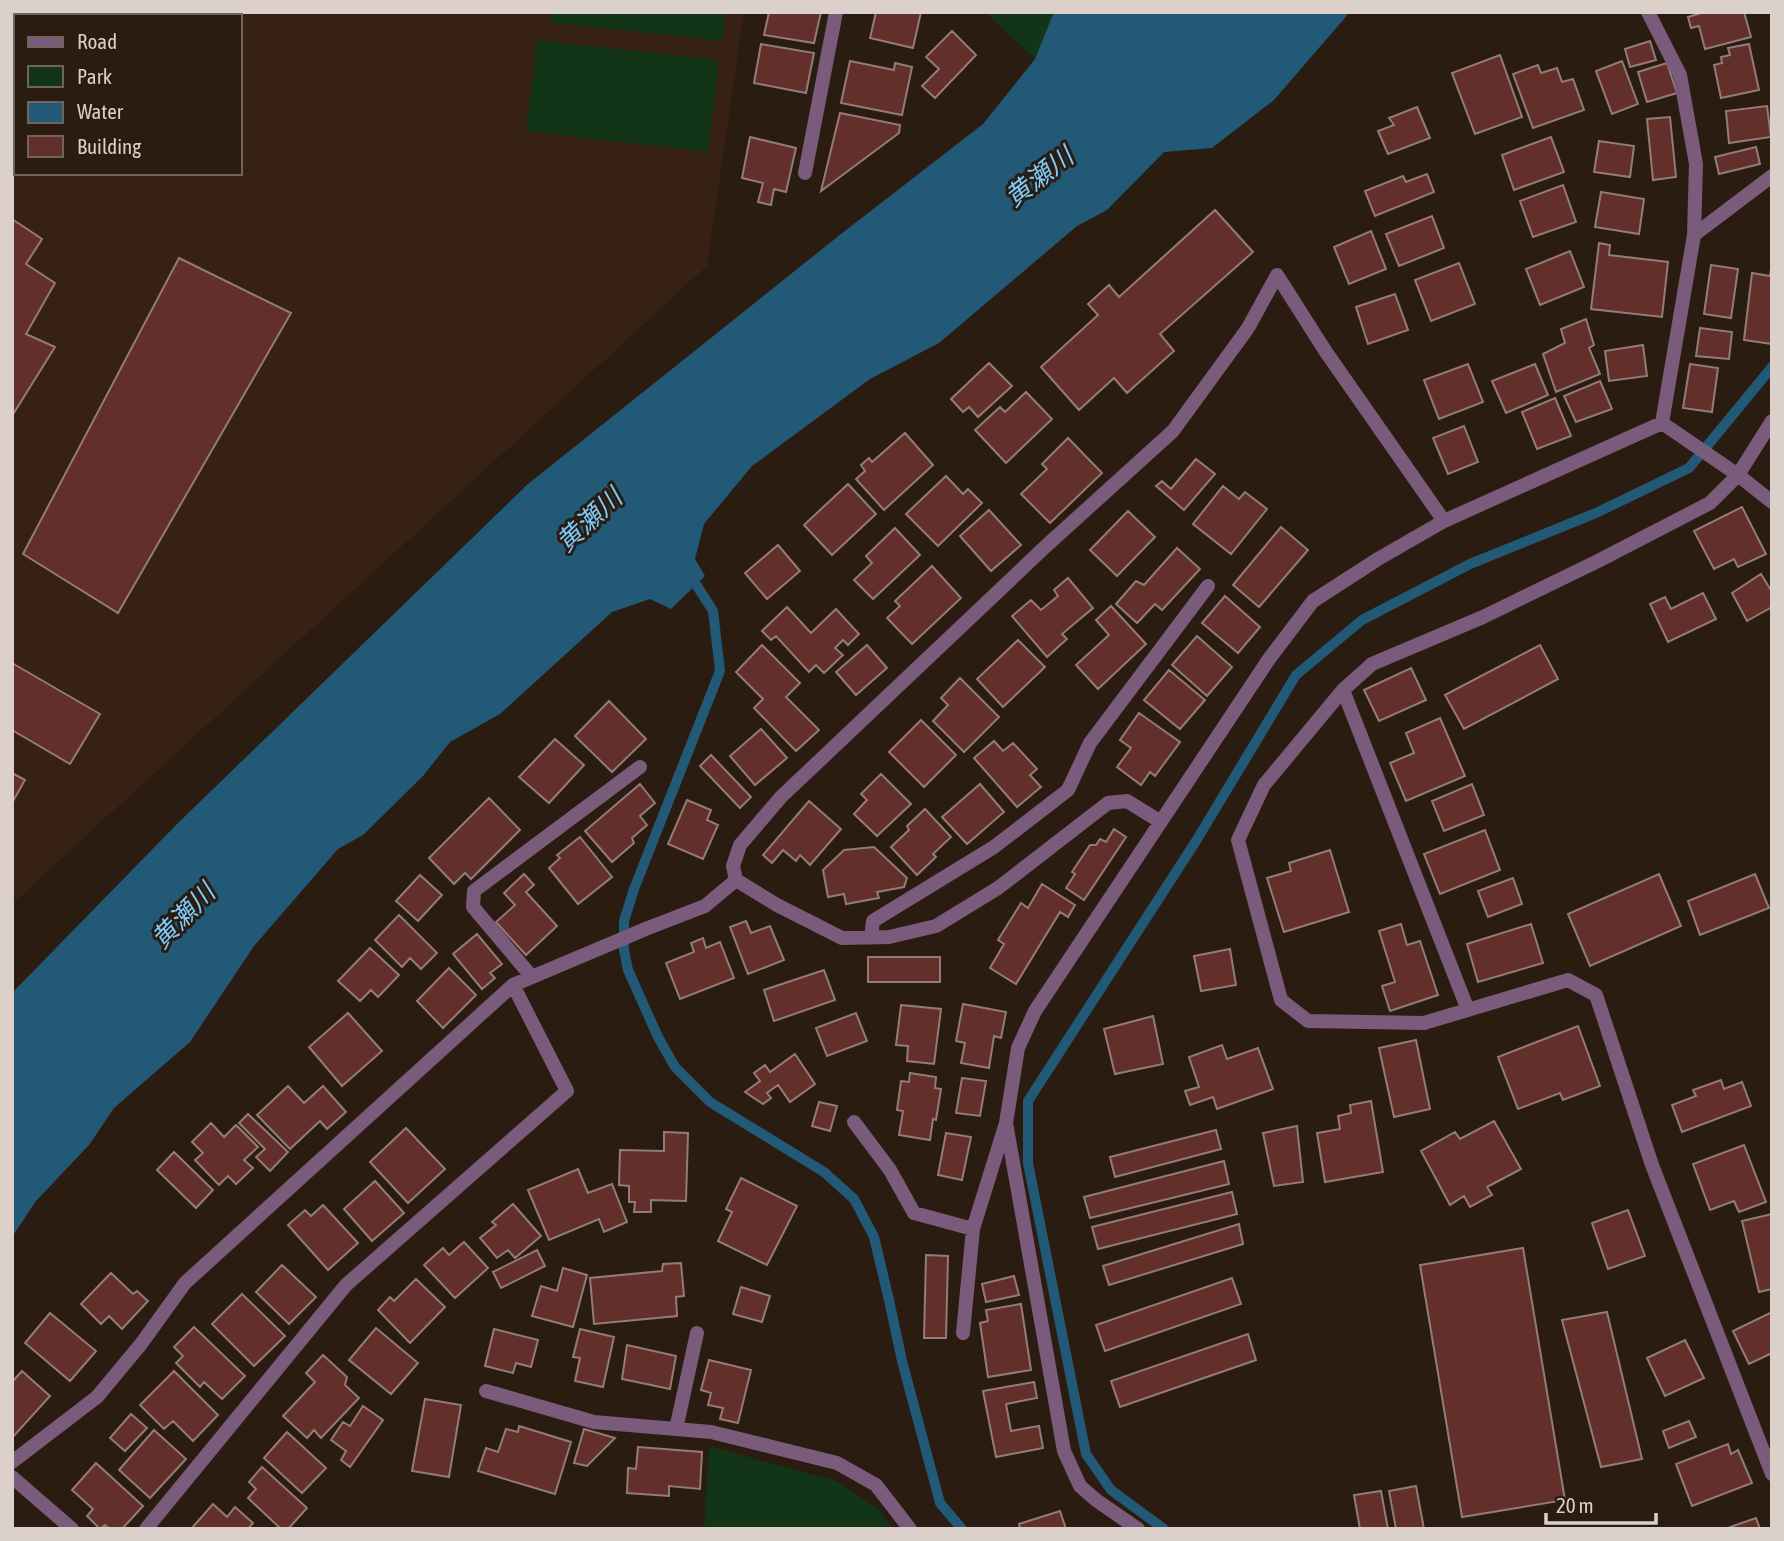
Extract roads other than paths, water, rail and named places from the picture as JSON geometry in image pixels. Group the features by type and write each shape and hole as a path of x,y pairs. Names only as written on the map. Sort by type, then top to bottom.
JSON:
{"street":[{"path":"805,173 836,12"},
{"path":"1648,12 1680,75 1696,164 1694,235 1662,424"},
{"path":"1694,235 1772,176"},
{"path":"1161,822 1127,801 1108,803 998,888 936,926 889,937 842,938 777,905 736,880 733,866 740,845 781,797 1046,546 1173,431 1248,328 1277,275 1326,352 1444,521"},
{"path":"1772,421 1738,475 1710,503 1494,611 1372,664 1343,690 1264,785 1238,840 1281,1000 1308,1021 1424,1023 1569,980 1596,995 1652,1165 1772,1475"},
{"path":"1662,424 1738,475 1772,502"},
{"path":"963,1333 973,1229 1006,1123 1018,1048 1035,1011 1269,659 1313,601 1444,521 1662,424"},
{"path":"871,938 873,920 994,847 1068,790 1090,743 1208,586"},
{"path":"1343,690 1468,1010"},
{"path":"532,976 473,907 474,891 640,767"},
{"path":"12,1462 97,1397 141,1344 185,1283 513,985 705,906 736,880"},
{"path":"146,1529 346,1285 566,1091 513,985"},
{"path":"854,1122 890,1170 914,1213 973,1229"},
{"path":"1006,1123 1064,1451 1080,1486 1138,1529"},
{"path":"676,1429 697,1333"},
{"path":"486,1391 594,1422 711,1432 838,1463 876,1485 910,1529"},
{"path":"12,1477 72,1529"}],"water":[{"name":"黄瀬川","path":"1054,12 1350,12 1274,100 1212,148 1164,152 1107,210 1077,226 939,343 870,379 752,466 704,524 695,559 705,576 671,609 650,599 612,612 500,714 450,742 423,776 363,835 338,849 254,946 190,1042 114,1108 89,1145 36,1201 12,1237 12,993 178,823 528,484 983,124 1035,59"}],"waterway":[{"path":"1164,1529 1111,1490 1086,1454 1028,1163 1028,1101 1196,841 1296,675 1362,620 1470,564 1596,513 1689,468 1772,367"},
{"path":"690,575 713,611 720,671 634,889 624,921 624,950 628,970 658,1037 675,1067 710,1102 824,1172 854,1199 874,1237 902,1361 940,1503 962,1529"}]}
